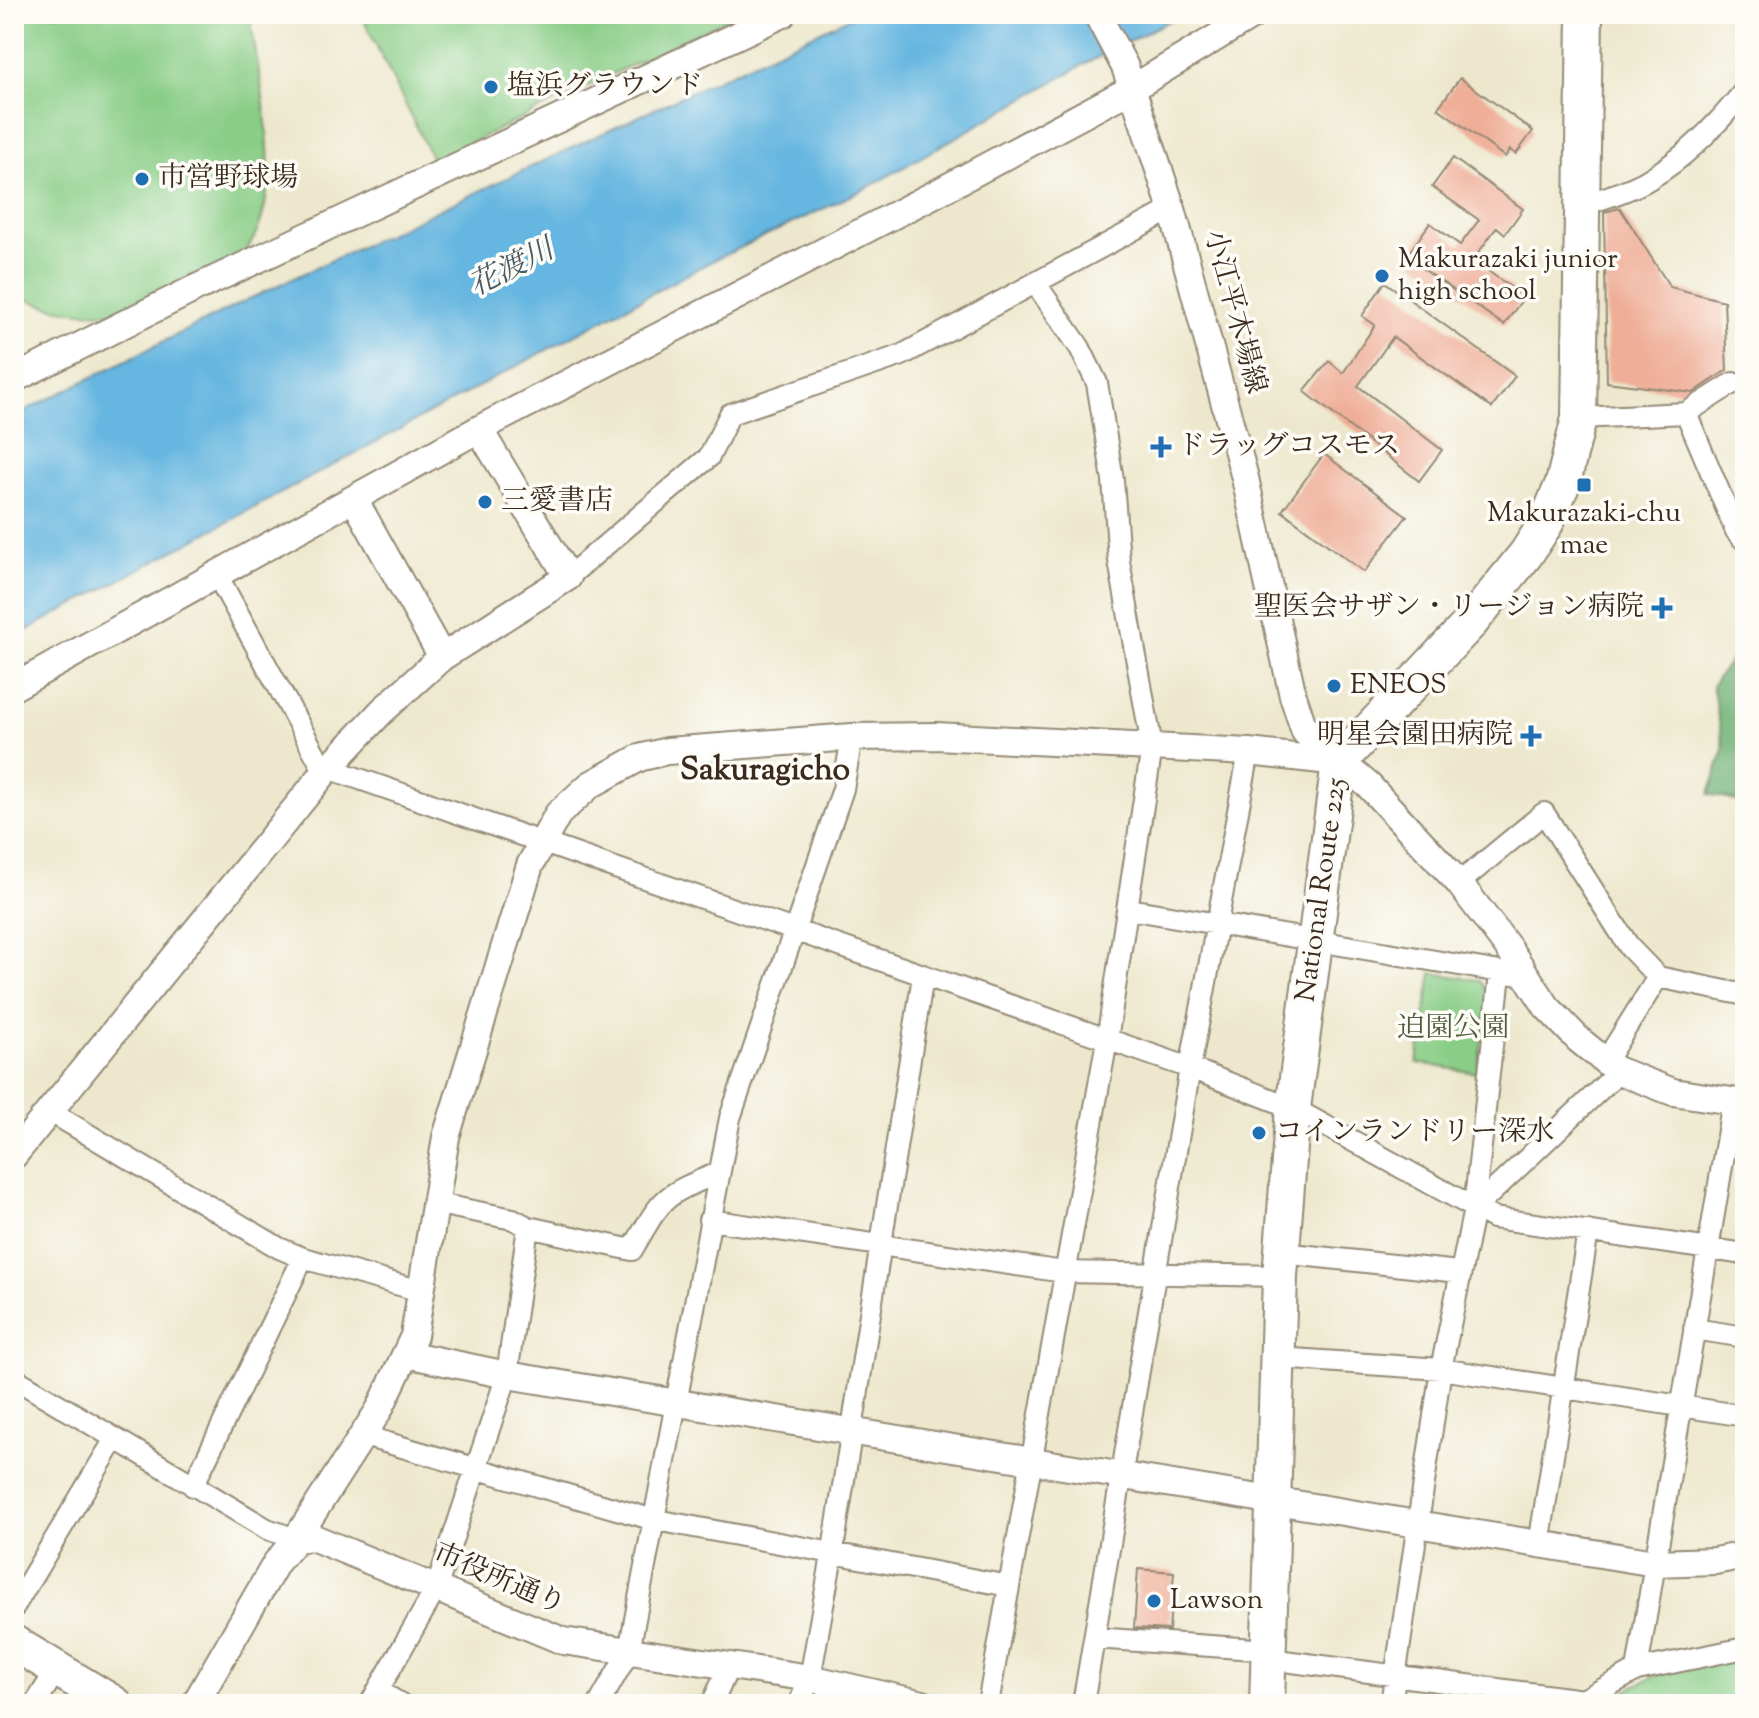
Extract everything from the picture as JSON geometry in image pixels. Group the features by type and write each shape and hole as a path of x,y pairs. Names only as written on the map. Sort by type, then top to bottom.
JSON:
{"highway":[{"name":"National Route 225","path":"1267,1704 1281,1264 1293,1108 1339,762 1472,621 1526,554 1546,523 1563,483 1579,418 1585,205 1585,14"},
{"path":"14,1643 115,1704"}],"street":[{"path":"14,379 194,289 783,14"},
{"name":"小江平木場線","path":"1097,14 1129,78 1172,209 1245,478 1293,696 1305,732 1369,786 1459,883 1507,946 1512,974 1562,1025 1610,1066 1673,1092 1739,1102"},
{"path":"14,687 479,429 917,204 1129,78 1255,14"},
{"path":"1585,205 1648,180 1688,151 1725,116 1745,90"},
{"path":"14,1155 327,770 381,712 442,657 568,577 709,457 730,414 902,355 1172,209"},
{"path":"988,1704 1107,1040 1152,747 1119,561 1113,480 1097,383 1080,348 1036,284"},
{"path":"1579,418 1686,413 1733,383"},
{"path":"1686,413 1736,531 1745,541"},
{"path":"479,429 568,577"},
{"path":"354,499 442,657"},
{"path":"217,575 327,770 541,841 1190,1068 1293,1108 1493,1218 1745,1254"},
{"path":"195,1704 276,1563 296,1539 364,1436 414,1336 446,1137 530,865 558,814 590,785 639,758 667,751 852,737 936,736 1152,747 1249,752 1339,762"},
{"path":"599,1704 629,1651 651,1519 678,1402 716,1174 730,1118 843,789 852,737"},
{"path":"1083,1704 1119,1473 1216,921 1249,752"},
{"path":"1459,883 1544,813 1630,948 1658,977 1745,995"},
{"path":"1129,909 1216,921 1512,974 1474,1209 1441,1369 1391,1704"},
{"path":"799,1704 810,1678 833,1550 923,976"},
{"path":"1474,1209 1609,1081 1610,1066 1658,977"},
{"path":"1637,1670 1708,1248 1739,1102"},
{"path":"49,1111 279,1248 303,1258 421,1291"},
{"path":"433,1203 513,1219 528,1227 632,1250 661,1200 716,1174"},
{"path":"709,1220 882,1248 1064,1272 1156,1273 1281,1264 1459,1272"},
{"path":"401,1704 374,1697 436,1589 507,1375 528,1227"},
{"path":"1539,1545 1588,1231"},
{"path":"193,1486 303,1258"},
{"path":"1694,1329 1745,1337"},
{"path":"406,1354 507,1375 1030,1458 1655,1563 1715,1561 1745,1555"},
{"path":"1278,1358 1441,1369 1745,1416"},
{"path":"14,1378 267,1529 296,1539"},
{"path":"364,1436 651,1519 833,1550 1009,1586"},
{"path":"14,1607 115,1439"},
{"name":"市役所通り","path":"296,1539 312,1537 327,1541 563,1641 810,1678 923,1704"},
{"path":"1094,1638 1269,1654 1394,1677 1583,1700 1637,1670 1745,1648"},
{"path":"712,1704 729,1666"},
{"path":"35,1704 57,1669"}],"green space":[{"name":"市営野球場","path":"14,14 250,14 268,138 268,172 265,203 257,231 243,254 205,275 121,312 66,310 14,294"},
{"name":"塩浜グラウンド","path":"361,14 737,14 433,161"},
{"path":"1745,641 1745,804 1709,794 1724,749 1712,685"},
{"name":"迫園公園","path":"1432,973 1479,980 1490,994 1477,1073 1417,1063"},
{"path":"1739,1658 1745,1662 1742,1704 1597,1704 1661,1673"}],"water":[{"name":"花渡川","path":"857,14 1182,14 1081,66 865,189 708,263 14,637 14,416 247,300"}],"building":[{"path":"1460,78 1533,131 1516,154 1510,150 1505,157 1438,108"},
{"path":"1453,158 1523,209 1505,234 1497,227 1473,260 1524,297 1504,325 1406,257 1430,223 1460,245 1479,220 1432,187"},
{"path":"1620,208 1670,287 1724,301 1727,370 1693,393 1607,382 1604,212"},
{"path":"1385,282 1515,376 1492,408 1393,337 1358,386 1442,450 1419,481 1304,391 1329,361 1343,373 1375,325 1362,316"},
{"path":"1324,454 1407,516 1364,572 1282,511"},
{"name":"Lawson","path":"1138,1569 1174,1572 1169,1630 1134,1628"}],"place":[{"name":"塩浜グラウンド","path":"491,87"},
{"name":"市営野球場","path":"142,179"},
{"name":"Makurazaki junior high school","path":"1382,276"},
{"name":"ドラッグコスモス","path":"1161,447"},
{"name":"Makurazaki-chu mae","path":"1584,485"},
{"name":"三愛書店","path":"485,502"},
{"name":"聖医会サザン・リージョン病院","path":"1662,608"},
{"name":"ENEOS","path":"1334,686"},
{"name":"明星会園田病院","path":"1531,736"},
{"name":"コインランドリー深水","path":"1259,1133"},
{"name":"Lawson","path":"1154,1601"}],"district":[{"name":"Sakuragicho","path":"765,771"}]}
